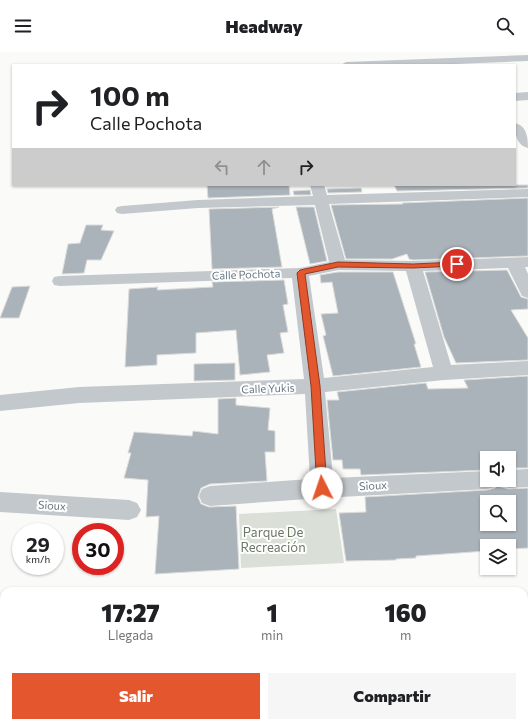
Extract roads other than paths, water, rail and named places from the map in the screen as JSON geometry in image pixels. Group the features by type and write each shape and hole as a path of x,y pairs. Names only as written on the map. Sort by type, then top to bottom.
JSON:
{"street":[{"path":"366,64 467,59 528,58"},
{"path":"516,97 528,96"},
{"path":"516,128 524,140"},
{"path":"316,186 338,265"},
{"path":"122,210 185,204 320,201 528,193"},
{"path":"521,262 528,292"},
{"name":"Calle Pochota","path":"60,281 300,273 338,265 413,266 521,262"},
{"path":"413,266 444,373"},
{"path":"300,273 315,386 322,488"},
{"name":"Calle Yukis","path":"0,403 79,394 315,386 444,373 528,368"},
{"path":"516,479 528,478"},
{"name":"Sioux","path":"210,496 322,488 480,480"},
{"name":"Sioux","path":"0,502 129,510"}],"park label":[{"name":"Parque De Recreación","path":"273,540"}]}
